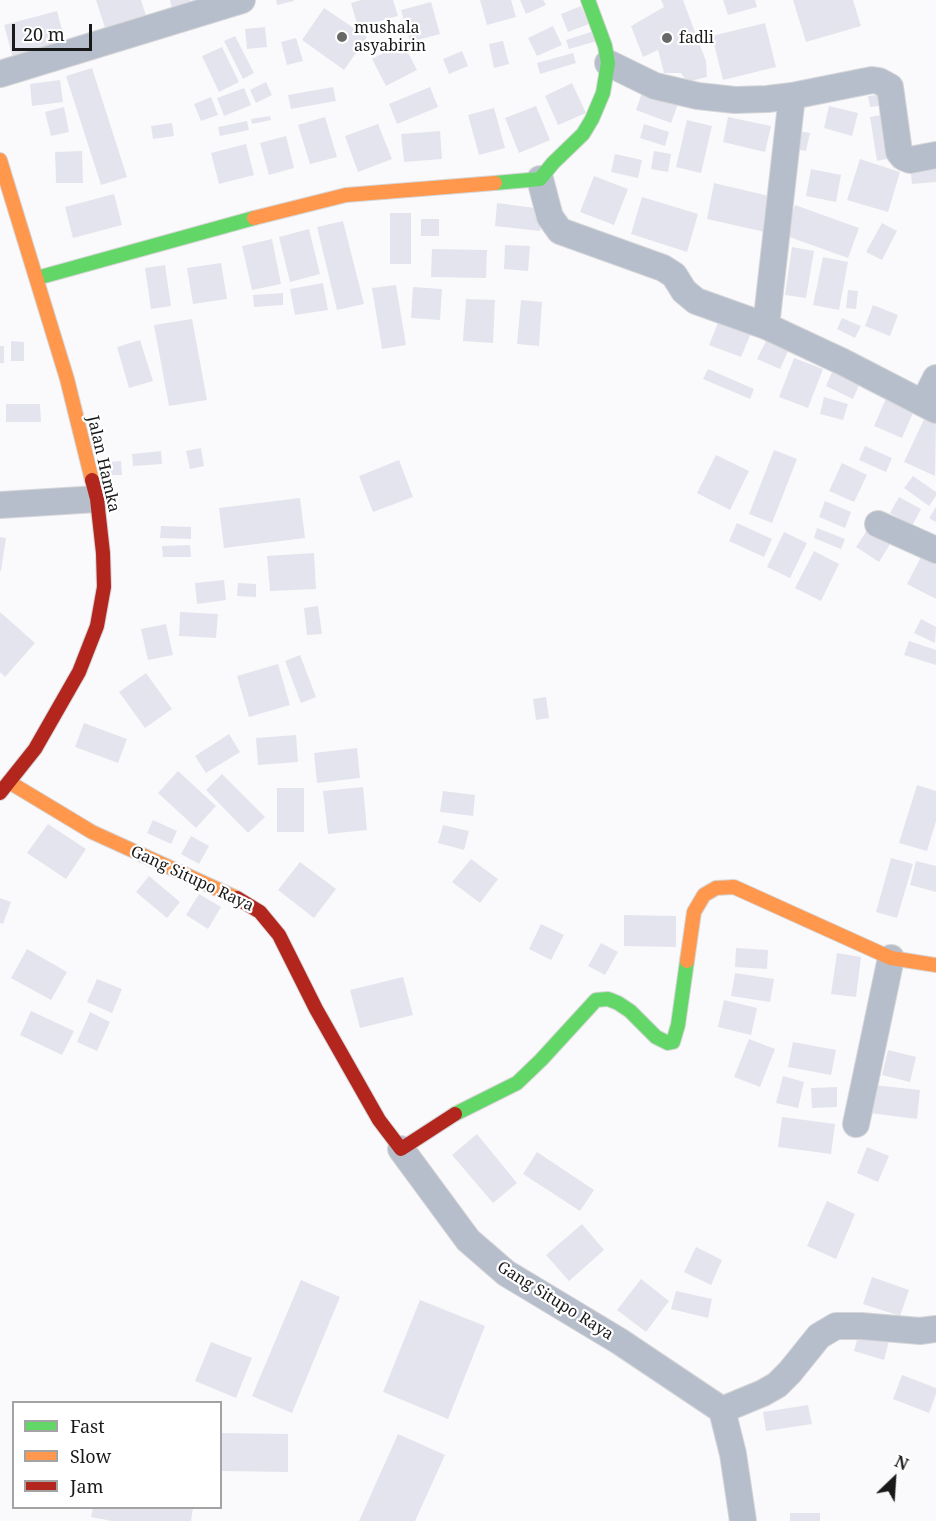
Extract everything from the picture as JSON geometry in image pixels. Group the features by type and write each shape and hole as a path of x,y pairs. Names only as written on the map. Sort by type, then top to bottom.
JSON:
{"street":[{"path":"0,74 242,0"},
{"path":"36,278 346,195 540,179 583,134 592,120 603,93 608,63 605,46 588,0"},
{"path":"608,63 655,86 698,96 735,100 792,96 872,81 885,83 890,87 899,152 903,157 910,159 936,155"},
{"path":"766,326 792,96"},
{"name":"Jalan Hamka","path":"0,160 67,379 82,447 97,499 104,587 97,626 79,672 35,749 4,788"},
{"path":"540,179 550,217 560,231 663,268 674,275 684,291 696,301 766,326 930,406 936,378"},
{"path":"0,505 97,499"},
{"path":"878,524 936,550"},
{"name":"Gang Situpo Raya","path":"4,788 92,832 232,895 260,912 279,934 316,1009 379,1120 468,1240 506,1273 619,1341 722,1410"},
{"path":"401,1149 444,1120 517,1083 596,1000 608,999 618,1003 630,1011 656,1037 668,1043 673,1042 678,1025 694,912 704,895 716,888 734,887 891,958 936,965"},
{"path":"856,1124 891,958"},
{"path":"743,1521 733,1454 722,1410 777,1385 819,1336 836,1326 936,1329"}],"building":[{"path":"96,0 141,0 149,25 108,37"},
{"path":"170,0 190,0 192,6 172,10"},
{"path":"276,0 294,0 294,1 277,5"},
{"path":"361,0 393,0 398,16 358,27 351,3"},
{"path":"480,0 511,0 516,17 487,25"},
{"path":"520,0 543,0 546,5 526,14"},
{"name":"fadli","path":"661,0 683,0 706,61 707,77 687,82 681,73 664,73 658,50 643,57 631,26 664,7"},
{"path":"723,0 755,0 757,7 728,15"},
{"path":"793,0 853,0 861,26 806,42"},
{"path":"431,2 440,34 410,42 401,10"},
{"path":"581,6 589,24 568,32 561,14"},
{"path":"324,8 367,37 344,70 302,40"},
{"path":"57,11 67,48 14,62 4,25"},
{"path":"765,23 776,67 723,80 712,36"},
{"path":"553,26 562,45 537,56 528,38"},
{"path":"265,27 267,47 247,49 245,29"},
{"path":"594,31 597,41 569,49 566,40"},
{"path":"235,36 254,73 243,79 224,41"},
{"path":"296,38 303,61 287,65 281,42"},
{"path":"503,41 509,64 494,68 489,44"},
{"path":"403,43 417,70 386,86 372,59"},
{"path":"222,47 239,82 219,92 202,56"},
{"path":"462,51 468,66 449,74 443,59"},
{"path":"573,53 576,63 540,74 537,63"},
{"path":"92,68 127,177 101,185 66,76"},
{"path":"60,80 63,102 32,106 30,84"},
{"path":"266,82 272,95 256,103 250,90"},
{"path":"572,83 586,113 558,125 545,96"},
{"path":"333,87 336,101 291,109 288,95"},
{"path":"430,87 438,107 397,124 389,104"},
{"path":"244,88 251,105 224,116 217,98"},
{"path":"643,90 678,104 671,123 636,110"},
{"path":"887,94 888,105 870,107 868,96"},
{"path":"211,97 218,115 201,121 194,104"},
{"path":"536,106 550,140 519,153 505,118"},
{"path":"829,106 858,113 852,136 824,128"},
{"path":"64,107 69,132 51,136 45,112"},
{"path":"494,108 505,148 479,155 468,115"},
{"path":"887,114 895,157 877,161 870,117"},
{"path":"270,116 271,120 252,124 251,119"},
{"path":"325,117 337,157 310,164 298,125"},
{"path":"728,117 771,126 765,152 723,142"},
{"path":"687,120 712,126 701,173 676,167"},
{"path":"247,121 249,130 220,136 218,127"},
{"path":"172,123 174,136 153,139 151,126"},
{"path":"378,124 392,159 358,172 345,136"},
{"path":"644,124 669,132 665,146 640,138"},
{"path":"440,131 442,159 404,162 401,134"},
{"path":"798,131 810,133 806,151 795,149"},
{"path":"286,136 294,168 269,175 260,143"},
{"path":"246,144 254,175 219,184 211,153"},
{"path":"82,151 83,183 56,183 55,152"},
{"path":"654,151 671,154 668,172 651,169"},
{"path":"615,154 642,160 638,178 611,172"},
{"path":"860,159 900,172 888,212 847,200"},
{"path":"936,160 936,182 912,184 910,163"},
{"path":"811,169 841,175 836,202 806,196"},
{"path":"594,176 628,189 614,225 580,212"},
{"path":"714,183 773,197 765,232 707,219"},
{"path":"114,194 122,225 73,238 65,207"},
{"path":"642,197 698,214 687,252 631,234"},
{"path":"497,203 543,209 540,231 495,226"},
{"path":"795,205 859,228 848,258 784,235"},
{"path":"390,213 411,213 411,264 390,264"},
{"path":"421,219 439,219 439,236 421,236"},
{"path":"343,221 364,304 337,310 317,227"},
{"path":"882,223 897,231 882,260 866,252"},
{"path":"309,229 320,274 290,282 279,237"},
{"path":"272,239 281,284 252,290 242,246"},
{"path":"505,245 530,246 528,271 504,269"},
{"path":"792,247 814,251 806,298 785,295"},
{"path":"432,249 487,250 486,278 431,277"},
{"path":"823,257 848,262 839,310 813,305"},
{"path":"221,263 227,299 193,304 187,268"},
{"path":"165,265 171,306 151,309 145,268"},
{"path":"323,283 328,310 295,315 290,289"},
{"path":"396,285 406,345 382,349 372,288"},
{"path":"413,287 442,289 440,320 411,318"},
{"path":"848,290 858,291 856,309 846,308"},
{"path":"283,293 283,305 254,307 253,295"},
{"path":"466,299 495,300 493,343 463,341"},
{"path":"521,300 542,302 539,346 517,344"},
{"path":"873,305 898,315 890,336 865,326"},
{"path":"720,318 752,331 741,357 709,345"},
{"path":"842,318 861,326 855,338 837,329"},
{"path":"192,319 207,400 169,406 154,325"},
{"path":"768,337 790,347 780,369 757,359"},
{"path":"140,340 153,381 129,388 117,347"},
{"path":"11,341 24,342 24,361 11,361"},
{"path":"0,346 4,346 4,363 0,363"},
{"path":"794,358 823,369 808,408 779,397"},
{"path":"835,365 862,378 853,399 826,386"},
{"path":"708,369 754,389 750,399 703,379"},
{"path":"888,394 916,406 902,438 874,426"},
{"path":"824,397 848,404 843,420 820,414"},
{"path":"6,404 40,404 41,422 6,422"},
{"path":"925,417 936,422 935,476 904,462"},
{"path":"865,446 892,458 886,472 859,460"},
{"path":"201,448 204,466 190,469 186,451"},
{"path":"774,450 797,459 772,523 749,514"},
{"path":"161,451 162,464 133,466 132,454"},
{"path":"716,455 749,471 730,510 697,493"},
{"path":"399,460 413,497 373,512 359,476"},
{"path":"121,461 122,475 110,475 110,462"},
{"path":"842,463 867,475 854,502 829,491"},
{"path":"913,476 936,492 929,506 904,488"},
{"path":"899,497 921,509 912,526 890,513"},
{"path":"300,498 305,538 224,548 219,508"},
{"path":"825,501 851,512 845,528 819,517"},
{"path":"936,507 936,522 929,518"},
{"path":"737,523 772,539 764,557 729,541"},
{"path":"161,526 191,527 191,539 160,538"},
{"path":"869,527 892,541 879,562 856,547"},
{"path":"817,528 845,539 841,549 814,538"},
{"path":"784,532 807,543 790,578 767,567"},
{"path":"0,537 6,538 1,571 0,571"},
{"path":"190,545 191,557 163,557 162,546"},
{"path":"814,551 839,564 821,601 795,588"},
{"path":"314,553 316,589 270,591 267,556"},
{"path":"922,555 936,562 936,599 907,584"},
{"path":"224,580 226,600 197,604 195,583"},
{"path":"238,583 256,584 256,597 237,596"},
{"path":"318,606 322,634 307,635 304,608"},
{"path":"0,612 35,643 5,677 0,672"},
{"path":"180,612 218,614 216,638 179,636"},
{"path":"921,619 936,627 935,643 914,633"},
{"path":"166,624 173,655 148,660 141,629"},
{"path":"909,641 936,650 936,665 904,655"},
{"path":"300,655 316,697 301,703 285,661"},
{"path":"278,664 290,705 249,717 237,676"},
{"path":"146,673 172,709 145,728 119,692"},
{"path":"546,697 549,718 536,720 533,699"},
{"path":"84,723 127,739 118,763 75,747"},
{"path":"229,734 240,752 206,773 195,756"},
{"path":"296,735 298,762 258,765 256,738"},
{"path":"357,748 360,778 317,783 314,753"},
{"path":"178,771 216,806 196,828 158,793"},
{"path":"222,774 265,817 248,833 206,790"},
{"path":"917,785 936,791 936,821 927,851 899,843"},
{"path":"363,787 367,830 328,834 323,791"},
{"path":"277,788 304,788 304,832 277,832"},
{"path":"443,791 475,795 473,816 440,812"},
{"path":"153,820 177,831 171,844 147,833"},
{"path":"48,824 86,849 66,879 27,853"},
{"path":"443,825 469,831 464,850 438,843"},
{"path":"191,836 209,846 199,864 181,854"},
{"path":"891,858 913,864 897,918 876,912"},
{"path":"471,859 498,879 480,903 452,882"},
{"path":"916,861 936,866 936,892 910,885"},
{"path":"300,862 336,889 314,918 278,890"},
{"path":"149,876 180,902 167,918 136,892"},
{"path":"199,894 221,907 208,929 186,915"},
{"path":"0,898 11,902 3,924 0,923"},
{"path":"624,915 676,916 676,947 624,946"},
{"path":"541,924 564,935 551,960 529,949"},
{"path":"601,943 618,952 605,975 588,966"},
{"path":"736,948 768,950 767,969 735,967"},
{"path":"27,949 67,972 51,1000 11,978"},
{"path":"837,953 861,957 856,997 831,994"},
{"path":"735,973 774,979 770,1002 731,996"},
{"path":"403,977 413,1015 360,1028 350,990"},
{"path":"97,979 122,989 112,1013 87,1002"},
{"path":"724,1000 757,1008 751,1035 718,1027"},
{"path":"31,1011 74,1031 62,1055 20,1035"},
{"path":"90,1012 110,1022 97,1051 77,1042"},
{"path":"749,1039 775,1049 760,1087 734,1077"},
{"path":"793,1042 836,1050 831,1075 788,1067"},
{"path":"888,1050 916,1057 910,1082 882,1075"},
{"path":"783,1076 804,1082 798,1108 776,1103"},
{"path":"873,1085 920,1090 917,1119 870,1113"},
{"path":"837,1087 837,1107 812,1108 811,1088"},
{"path":"782,1117 835,1124 831,1154 778,1147"},
{"path":"477,1134 517,1183 493,1203 452,1155"},
{"path":"867,1147 889,1156 878,1182 857,1173"},
{"path":"537,1152 594,1190 580,1211 523,1174"},
{"path":"827,1201 855,1214 836,1259 807,1246"},
{"path":"582,1224 604,1250 569,1281 546,1255"},
{"path":"696,1247 722,1260 711,1285 684,1272"},
{"path":"872,1277 909,1290 900,1316 863,1304"},
{"path":"641,1279 669,1301 646,1332 617,1310"},
{"path":"301,1280 340,1297 292,1413 252,1396"},
{"path":"676,1291 712,1299 708,1318 671,1309"},
{"path":"420,1300 485,1326 448,1419 383,1392"},
{"path":"860,1329 890,1337 884,1360 854,1351"},
{"path":"211,1342 252,1358 236,1398 195,1381"},
{"path":"902,1375 936,1388 929,1413 893,1399"},
{"path":"808,1405 812,1424 766,1431 763,1412"},
{"path":"222,1433 288,1434 288,1472 222,1471"},
{"path":"398,1434 445,1455 415,1521 359,1521"},
{"path":"93,1509 193,1509 191,1521 112,1521 91,1517"},
{"path":"790,1513 820,1513 820,1521 790,1521"}],"traffic: fast":[{"path":"495,183 540,179 583,134 592,119 603,93 608,63 605,46 588,0"},
{"path":"37,278 254,218"},
{"path":"455,1114 517,1083 596,1000 608,999 618,1003 630,1011 656,1037 668,1043 673,1042 678,1025 687,961"}],"traffic: slow":[{"path":"0,160 67,379 92,480"},
{"path":"254,218 346,195 495,183"},
{"path":"9,782 92,832 237,898"},
{"path":"687,961 694,912 704,895 716,888 734,887 891,958 936,965"}],"traffic: jam":[{"path":"0,793 35,749 79,672 97,626 104,587 103,553 97,499 92,480"},
{"path":"237,898 260,912 279,935 316,1009 379,1120 401,1149 455,1114"}],"place":[{"name":"mushala asyabirin","path":"342,37"},
{"name":"fadli","path":"667,38"}]}
